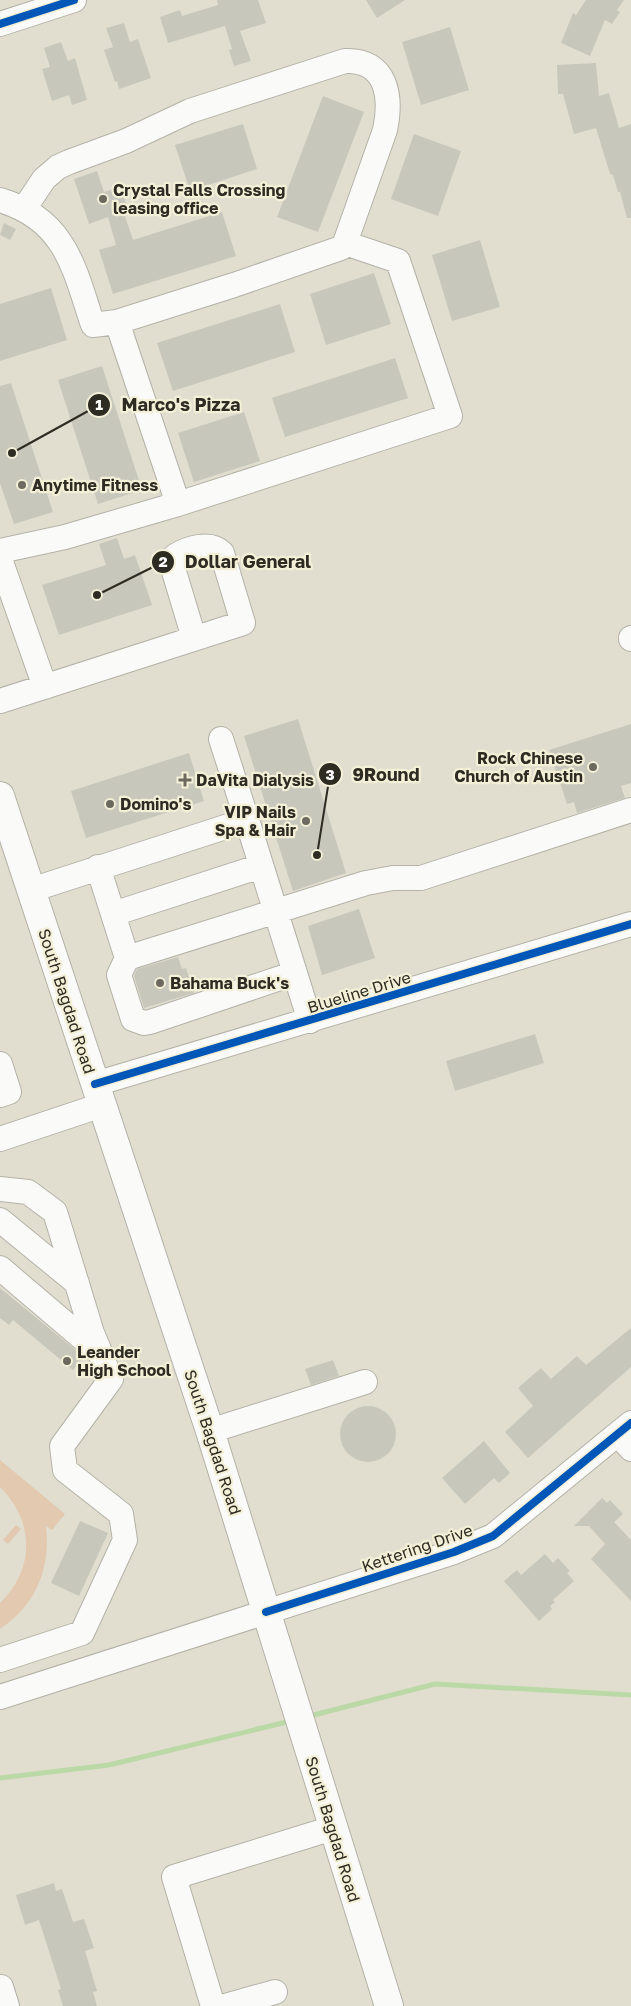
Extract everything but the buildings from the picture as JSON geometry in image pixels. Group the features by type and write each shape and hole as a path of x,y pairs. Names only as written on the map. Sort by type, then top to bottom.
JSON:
{"main road":[{"name":"South Bagdad Road","path":"0,796 210,1431 389,2006"}],"street":[{"path":"0,24 29,7 74,0"},
{"path":"0,200 24,209 49,228 70,257 93,325 117,322 234,286 341,248 346,243 385,130 389,101 381,78 372,67 359,60 345,61 190,111 126,141 78,158 58,168 44,179 24,209"},
{"path":"0,551 64,537 178,504 450,416 398,261 346,243"},
{"path":"117,322 178,504"},
{"path":"0,558 45,687"},
{"path":"0,701 194,638"},
{"path":"221,740 310,1021"},
{"path":"127,958 366,883 393,878 421,878 631,810"},
{"path":"31,890 247,820"},
{"path":"113,914 261,866"},
{"path":"98,868 127,958 119,975 133,1019 144,1023 150,1022 295,973"},
{"name":"Blueline Drive","path":"0,1139 98,1095 310,1021 631,924"},
{"path":"0,1064 9,1092 0,1095"},
{"path":"0,1189 28,1192 55,1212 100,1353 112,1379 62,1446 65,1470 121,1514 125,1540 82,1633 0,1660"},
{"path":"0,1220 77,1283"},
{"path":"0,1268 100,1353"},
{"path":"210,1431 365,1382"},
{"name":"Kettering Drive","path":"0,1697 454,1552 493,1536 627,1435"},
{"path":"82,1633 97,1665"},
{"path":"213,2006 174,1877 333,1828"},
{"path":"225,2006 274,1992"}],"shaded area":[{"path":"0,1460 65,1514 52,1530 46,1526 46,1556 43,1571 32,1597 13,1619 0,1629 0,1603 20,1575 25,1561 26,1545 25,1530 20,1515 0,1487"},
{"path":"16,1525 21,1529 8,1544 3,1540"}],"waterway":[{"path":"306,1717 435,1684 631,1695"},
{"path":"0,1778 109,1765 291,1721"}],"cycle path":[{"path":"0,24 74,0"},
{"path":"95,1084 631,924"},
{"path":"266,1612 454,1552 493,1536 631,1423"}],"place":[{"name":"Crystal Falls Crossing leasing office","path":"103,199"},
{"name":"Marco's Pizza","path":"12,453"},
{"name":"Anytime Fitness","path":"22,485"},
{"name":"Dollar General","path":"97,595"},
{"name":"Rock Chinese Church of Austin","path":"593,767"},
{"name":"DaVita Dialysis","path":"185,780"},
{"name":"Domino's","path":"110,804"},
{"name":"VIP Nails Spa & Hair","path":"306,821"},
{"name":"9Round","path":"317,855"},
{"name":"Bahama Buck's","path":"160,983"},
{"name":"Leander High School","path":"67,1361"}]}
